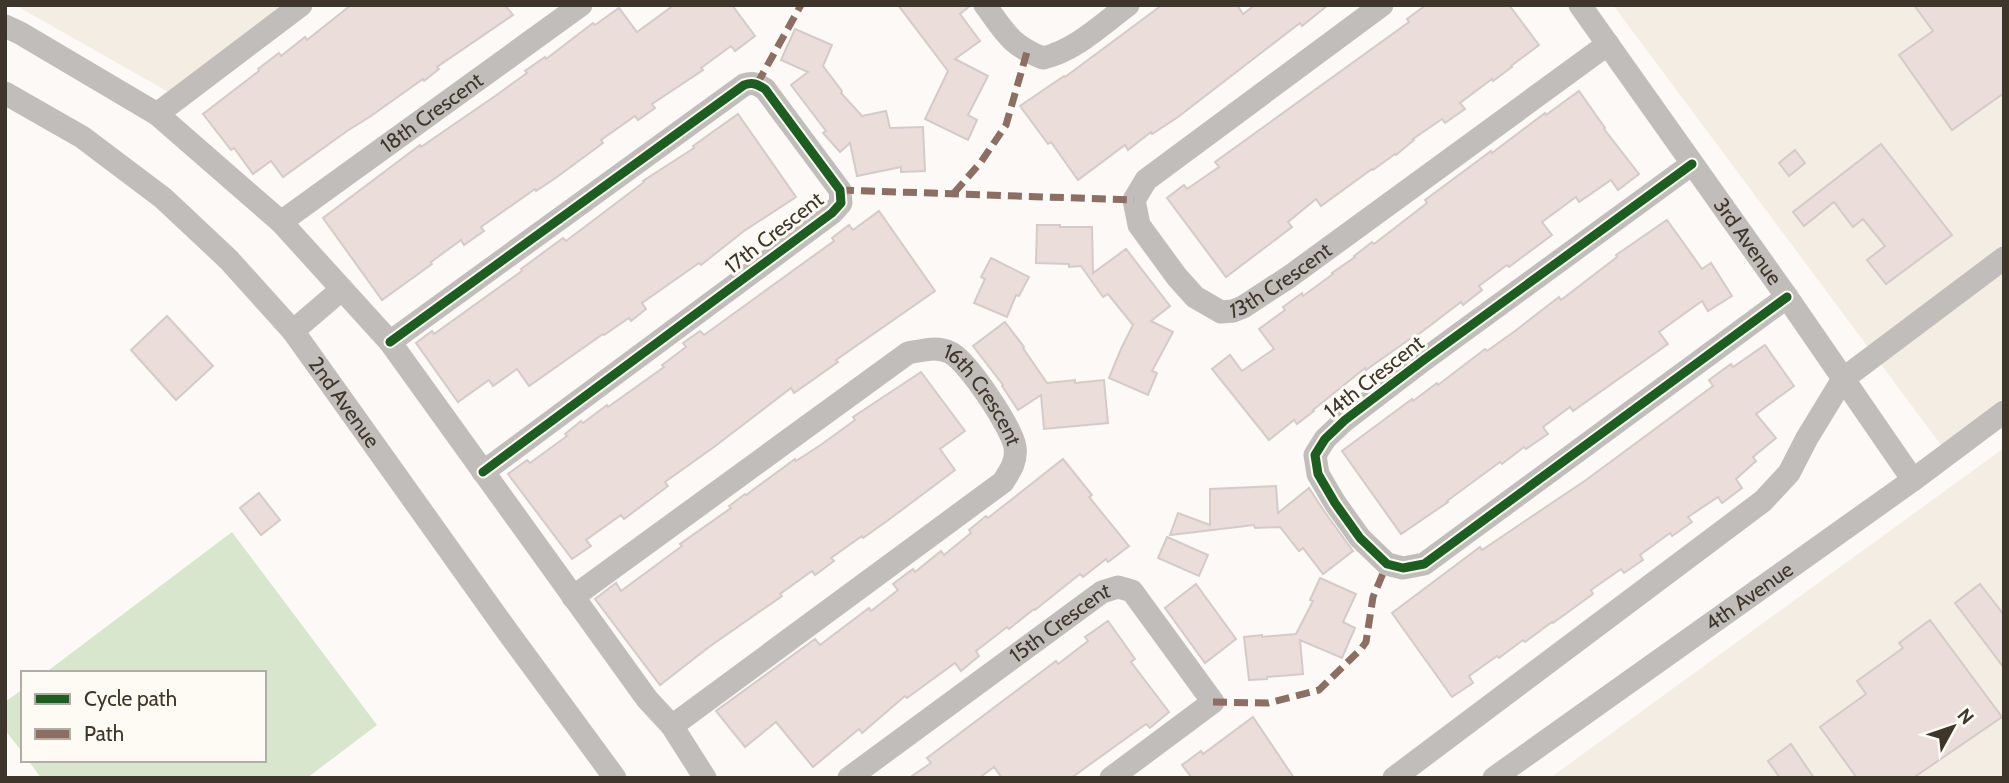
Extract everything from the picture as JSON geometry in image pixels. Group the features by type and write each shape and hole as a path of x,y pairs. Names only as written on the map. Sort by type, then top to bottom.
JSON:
{"street":[{"path":"157,114 301,5"},
{"name":"18th Crescent","path":"281,222 581,5"},
{"path":"985,5 1011,41 1027,52 1043,58 1068,49 1128,5"},
{"name":"13th Crescent","path":"1382,5 1146,180 1134,200 1139,226 1177,277 1195,297 1209,306 1221,312 1233,311 1289,277 1608,44"},
{"name":"3rd Avenue","path":"1580,5 1913,480"},
{"path":"5,26 157,114 281,222 390,342 647,699 672,726 705,778"},
{"name":"17th Crescent","path":"390,342 744,85 757,84 765,89 840,190 841,203 832,213 483,472"},
{"name":"2nd Avenue","path":"5,93 82,137 163,198 229,260 293,331 615,778"},
{"name":"14th Crescent","path":"1692,164 1425,359 1345,420 1325,439 1315,455 1318,474 1353,529 1387,564 1403,568 1424,564 1787,297"},
{"path":"1394,778 1763,501 1789,473 1843,379 2004,258"},
{"path":"293,331 341,290"},
{"name":"16th Crescent","path":"573,597 908,353 933,348 952,353 969,369 1007,428 1015,446 1014,465 1003,482 672,726"},
{"name":"4th Avenue","path":"1494,778 1913,480 2004,412"},
{"name":"15th Crescent","path":"849,778 1102,592 1118,587 1132,591 1213,702 1111,778"}],"shaded area":[{"path":"15,5 291,5 172,94"},
{"path":"1613,5 2004,5 2004,398 1941,445"},
{"path":"2004,448 2004,778 1550,778"}],"green space":[{"path":"232,532 377,725 307,778 41,778 29,762 266,762 266,671 48,671"},
{"path":"21,690 21,750 5,730 5,702"}],"building":[{"path":"351,5 505,5 513,15 437,67 439,69 424,81 423,79 283,177 271,161 253,174 203,114 279,53 281,56 305,37 307,40"},
{"path":"674,5 732,5 755,36 735,51 731,46 701,68 703,70 652,104 655,108 638,120 635,116 557,177 481,227 484,231 464,245 461,240 382,300 323,218 420,145 421,147 498,94 527,73 525,71 545,57 546,59 593,23 595,25 619,8 637,32"},
{"path":"898,5 971,5 960,14 980,41 955,59 988,76 968,115 977,120 968,140 925,119 948,71"},
{"path":"1162,5 1237,5 1243,14 1255,5 1328,5 1302,26 1300,23 1178,117 1152,134 1151,132 1128,150 1125,145 1078,180 1051,142 1048,144 1020,106 1065,77"},
{"path":"1426,5 1509,5 1539,45 1460,103 1465,109 1445,123 1442,119 1413,139 1396,155 1321,206 1316,199 1288,222 1292,227 1226,277 1167,198 1184,185 1187,189 1219,167 1215,162 1409,22 1407,19"},
{"path":"1914,5 2004,5 2004,93 1952,130 1899,55 1933,31"},
{"path":"795,29 832,45 823,66 841,93 862,116 886,111 890,128 923,127 925,171 901,172 901,167 857,176 850,143 840,152 823,133 826,131 791,85 808,72 781,60"},
{"path":"1579,91 1639,174 1618,190 1611,180 1579,202 1576,197 1542,222 1552,235 1479,286 1482,290 1463,305 1461,302 1415,337 1366,370 1365,368 1297,424 1294,420 1269,440 1212,369 1230,355 1242,371 1274,349 1259,329 1285,310 1283,307 1302,293 1303,296 1372,242 1374,244 1427,203 1425,200 1491,151 1492,153"},
{"path":"738,114 796,197 744,231 701,265 699,263 642,303 646,309 631,321 629,318 603,334 529,386 517,369 493,386 489,380 458,402 416,343 432,331 434,334 563,238 566,241 643,181 694,148 693,146"},
{"path":"1881,144 1952,235 1886,284 1867,260 1885,246 1863,219 1853,227 1834,202 1804,226 1793,212"},
{"path":"1795,150 1805,163 1789,176 1779,163"},
{"path":"879,211 935,291 836,360 838,362 794,393 791,388 665,482 668,486 624,519 621,515 586,540 591,546 572,559 508,474 527,460 530,463 567,436 565,434 581,421 583,423 607,405 608,407 664,367 662,365 686,347 683,343 700,331 704,335 834,241 832,238 849,225 853,230"},
{"path":"1667,220 1702,269 1711,263 1732,296 1708,311 1702,301 1659,332 1668,344 1573,411 1570,407 1543,427 1548,434 1526,449 1524,447 1502,464 1500,462 1401,534 1342,451 1412,399 1413,401 1437,383 1438,385 1485,349 1487,351 1559,297 1561,300 1617,257 1616,255"},
{"path":"1037,225 1092,227 1093,273 1126,249 1170,306 1151,321 1173,332 1152,371 1157,373 1148,395 1109,378 1133,325 1108,294 1103,297 1081,266 1036,263"},
{"path":"991,258 1029,277 1019,296 1016,295 1007,317 974,303 985,279 981,277"},
{"path":"167,316 213,366 176,400 131,350"},
{"path":"1005,322 1047,383 1104,380 1108,423 1044,429 1041,395 1018,410 1003,385 973,346"},
{"path":"1765,345 1794,386 1756,414 1776,438 1753,457 1756,461 1736,479 1742,488 1722,503 1718,497 1688,517 1692,522 1672,536 1670,533 1640,555 1643,560 1624,573 1621,569 1591,590 1593,594 1553,623 1469,676 1473,683 1452,697 1392,613 1480,547 1482,550 1586,480 1713,386 1709,380"},
{"path":"921,372 965,431 940,449 955,470 887,521 831,558 834,561 815,575 812,571 780,594 782,596 660,685 595,599 616,583 621,591 731,508 729,506 745,494 795,459 796,461 822,444 855,420 853,417"},
{"path":"1063,459 1092,495 1089,497 1129,546 1083,577 1080,574 1009,629 1007,627 976,651 979,656 961,671 955,663 907,698 905,696 862,733 859,729 813,767 776,722 745,747 716,711 815,639 820,645 869,608 871,611 898,590 893,584 913,569 915,572 941,551 944,555 971,533 969,530 986,516 988,518"},
{"path":"1276,486 1278,513 1309,488 1353,551 1323,574 1303,548 1299,551 1280,527 1255,528 1254,525 1170,535 1178,513 1210,525 1210,489"},
{"path":"259,493 280,520 261,535 240,508"},
{"path":"1167,537 1208,555 1199,576 1158,558"},
{"path":"1320,578 1356,594 1343,622 1355,628 1342,658 1300,640 1303,674 1249,680 1244,637 1296,634 1313,601 1310,600"},
{"path":"1196,584 1236,639 1205,663 1165,608"},
{"path":"1980,584 2004,615 2004,668 1955,603"},
{"path":"1930,620 2002,717 1913,778 1857,778 1820,727 1866,694 1857,681 1903,648 1899,643"},
{"path":"1108,621 1135,659 1131,662 1169,712 1150,728 1146,724 1071,778 1002,778 994,767 979,778 909,778 931,763 927,758 1056,661 1058,664 1088,641 1085,637"},
{"path":"1253,717 1294,778 1192,778 1182,765 1201,751 1203,754"},
{"path":"1791,744 1814,778 1780,778 1768,761"}],"marked path":[{"path":"757,84 801,5"},
{"path":"954,193 981,162 1006,125 1027,52"},
{"path":"840,190 1134,200"},
{"path":"1213,702 1268,703 1319,690 1366,642 1373,597 1387,564"}],"cycle path":[{"path":"390,342 744,85 755,84 765,89 840,190 841,203 832,213 483,472"},
{"path":"1692,164 1345,420 1325,439 1315,455 1318,474 1335,503 1360,538 1387,564 1403,568 1424,564 1787,297"}]}
